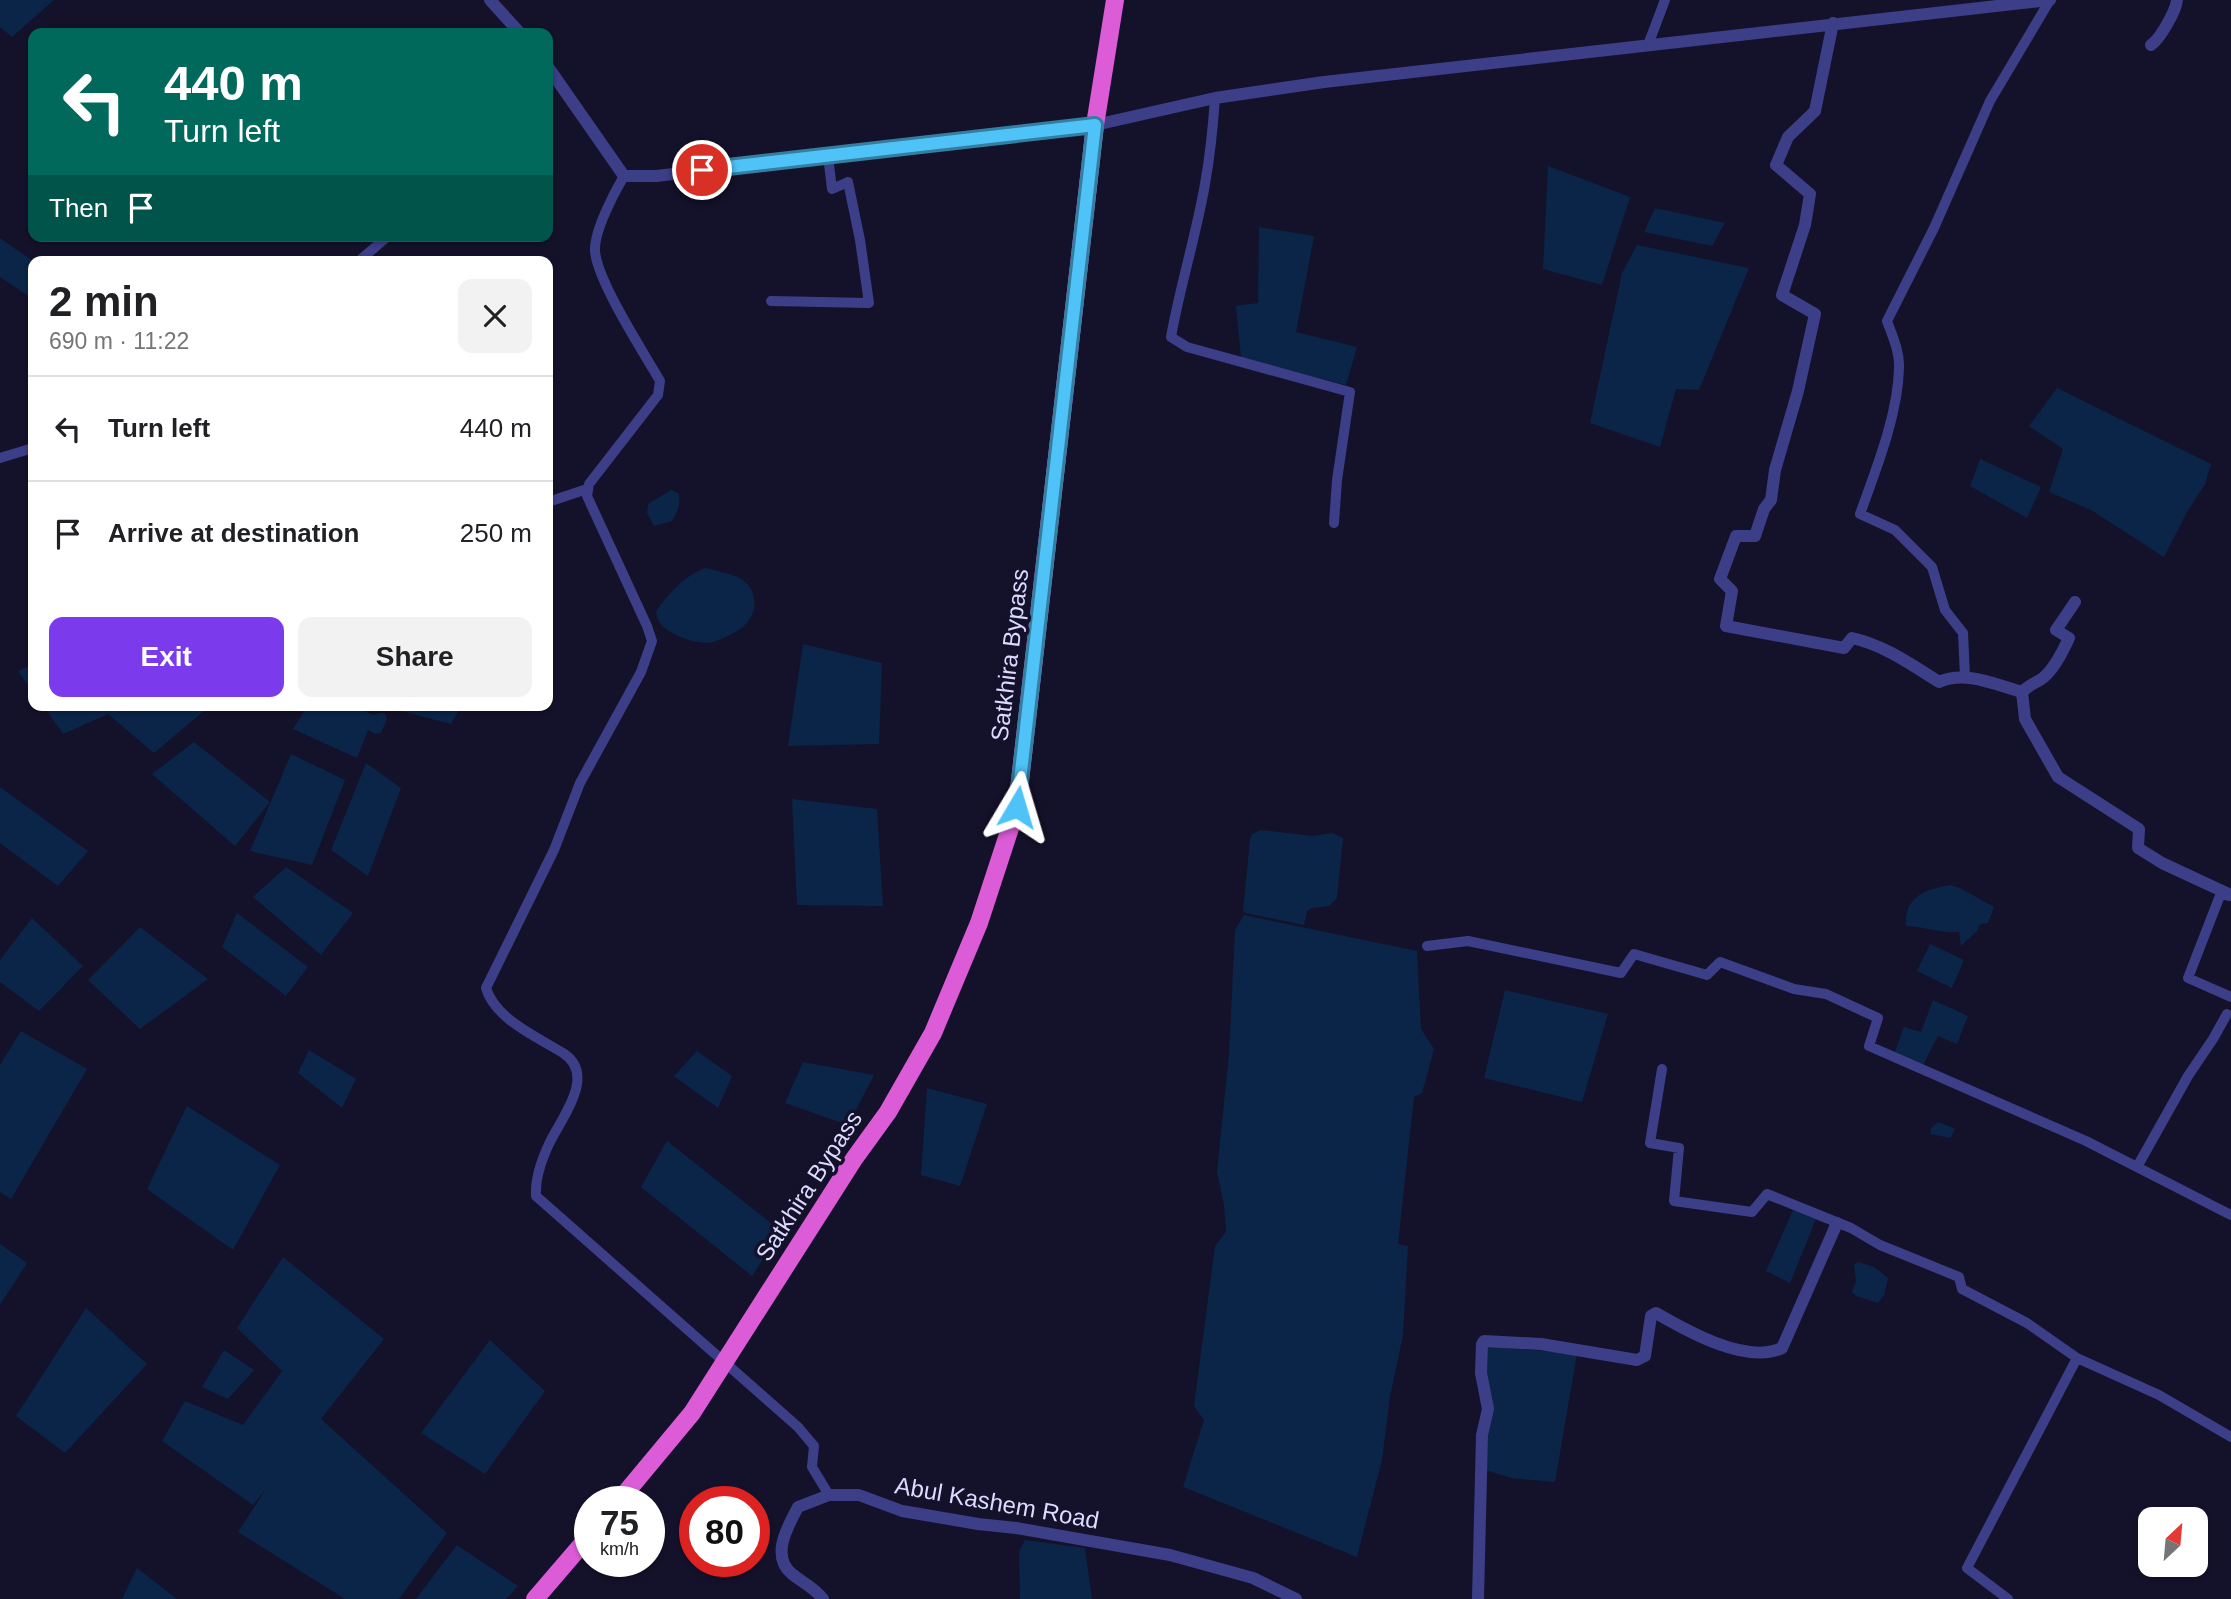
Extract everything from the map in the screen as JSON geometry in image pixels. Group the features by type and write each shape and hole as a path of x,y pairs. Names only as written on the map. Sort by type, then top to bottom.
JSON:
{"highway":[{"name":"Satkhira Bypass","path":"631,1486 692,1413 853,1159 888,1112 933,1033 979,923 1017,807 1095,125 1115,0"},
{"path":"535,1599 574,1554"}],"street":[{"path":"490,0 515,28"},
{"path":"1648,45 1665,0"},
{"path":"624,176 656,176 1095,125 1215,98 1324,82 2050,0"},
{"path":"1965,677 1963,633 1945,610 1932,567 1895,530 1860,514 1878,463 1893,406 1899,366 1887,321 1934,228 1990,101 2050,0"},
{"path":"2151,45 2157,41 2176,7 2177,0"},
{"path":"1833,23 1815,111 1788,137 1776,165 1810,194 1805,225 1782,295 1815,314 1798,391 1775,470 1771,500 1764,509 1755,536 1736,536 1720,579 1732,591 1726,626 1844,648 1852,638 1865,641 1902,659 1938,682 1947,678 1965,677 2022,692"},
{"path":"553,74 624,176"},
{"path":"1215,98 1212,143 1205,186 1186,260 1171,337 1187,347 1350,392 1337,480 1335,523"},
{"path":"771,301 869,303 848,182 832,189 828,156"},
{"path":"624,176 602,224 595,251 603,278 660,382 660,388 659,395 600,468 587,489 587,496 651,634 650,648 641,672 580,783 554,850 486,988 490,1000 507,1017 569,1056 577,1075 575,1096 549,1145 536,1178 536,1196 798,1427 814,1446 812,1468 829,1495"},
{"path":"365,256 381,242"},
{"path":"0,458 28,450"},
{"path":"553,500 587,489"},
{"path":"2022,692 2042,679 2062,653 2069,638 2056,630 2075,602"},
{"path":"2022,692 2025,719 2058,777 2139,829 2138,848 2162,863 2231,896"},
{"path":"2231,896 2221,893 2188,978 2231,997"},
{"path":"1427,946 1468,941 1621,973 1634,954 1707,975 1720,962 1794,989 1826,994 1878,1018 1869,1046 2064,1131 2231,1215"},
{"path":"2137,1167 2188,1076 2227,1014"},
{"path":"1662,1069 1650,1143 1679,1148 1674,1201 1752,1212 1767,1194 1837,1223 1880,1245 1959,1277 1962,1289 2027,1323 2077,1358 2159,1395 2231,1437"},
{"path":"1478,1599 1482,1435 1488,1409 1481,1373 1482,1343 1541,1344 1637,1360 1645,1356 1651,1315 1656,1313 1692,1334 1755,1354 1773,1353 1783,1348 1837,1223"},
{"path":"2008,1599 1966,1568 2077,1358"},
{"name":"Abul Kashem Road","path":"823,1599 789,1571 782,1555 783,1535 799,1507 829,1495 859,1495 902,1511 1170,1555 1253,1578 1296,1599"}],"water":[{"path":"0,0 54,0 12,37 0,27"},
{"path":"1548,166 1630,197 1602,285 1543,269"},
{"path":"1655,208 1725,223 1712,246 1644,232"},
{"path":"1259,227 1314,236 1296,332 1357,347 1346,385 1241,358 1236,306 1258,303"},
{"path":"0,238 28,258 28,296 0,277"},
{"path":"1637,245 1749,268 1699,390 1676,389 1660,447 1590,423 1622,273"},
{"path":"2057,388 2211,464 2205,484 2164,557 2091,510 2049,492 2063,449 2029,426"},
{"path":"1980,459 2041,487 2027,518 1970,486"},
{"path":"671,490 678,493 679,497 676,515 672,521 654,526 647,513 648,504"},
{"path":"706,568 745,581 753,593 754,607 743,627 714,642 703,643 672,633 661,624 656,612 678,586"},
{"path":"803,644 882,663 879,744 788,746"},
{"path":"28,666 28,685 18,671"},
{"path":"47,711 204,711 154,753 108,714 63,734"},
{"path":"304,711 365,711 373,715 385,713 387,719 381,733 375,734 368,730 357,758 293,729"},
{"path":"402,711 459,711 451,724"},
{"path":"194,742 270,802 235,846 152,774"},
{"path":"291,754 345,780 312,865 250,851"},
{"path":"366,763 401,788 368,876 331,850"},
{"path":"0,787 88,851 58,886 0,843"},
{"path":"792,799 877,809 883,906 797,905"},
{"path":"1261,830 1312,836 1332,833 1343,838 1337,898 1329,906 1307,911 1304,925 1243,911 1250,839 1252,834"},
{"path":"286,867 353,913 321,955 253,897"},
{"path":"1950,885 1994,907 1988,923 1980,924 1977,931 1961,946 1959,932 1906,926 1906,916 1912,901 1932,889"},
{"path":"237,913 308,967 286,996 222,947"},
{"path":"1244,915 1417,951 1421,1029 1434,1049 1422,1093 1414,1097 1398,1244 1408,1246 1403,1335 1390,1397 1382,1460 1357,1557 1183,1487 1204,1420 1194,1406 1215,1246 1226,1232 1217,1172 1229,1054 1235,930"},
{"path":"32,918 83,966 39,1011 0,982 0,960"},
{"path":"140,927 208,979 140,1029 88,980"},
{"path":"1930,944 1964,960 1952,988 1917,971"},
{"path":"1505,990 1608,1014 1582,1102 1484,1078"},
{"path":"1933,1000 1968,1016 1957,1044 1938,1036 1923,1065 1894,1054 1904,1027 1921,1032"},
{"path":"21,1031 87,1069 11,1199 0,1192 0,1065"},
{"path":"309,1050 356,1079 342,1108 298,1073"},
{"path":"697,1051 732,1076 718,1108 674,1076"},
{"path":"803,1062 874,1075 848,1125 785,1103"},
{"path":"927,1088 987,1104 960,1186 921,1175"},
{"path":"187,1106 280,1165 233,1250 147,1189"},
{"path":"1938,1122 1954,1128 1950,1138 1930,1134 1931,1128"},
{"path":"667,1141 781,1231 752,1276 641,1187"},
{"path":"1793,1210 1816,1219 1790,1283 1766,1271"},
{"path":"0,1244 27,1263 0,1305"},
{"path":"283,1257 384,1339 321,1419 447,1533 399,1599 345,1599 238,1532 266,1489 253,1505 162,1441 185,1401 243,1425 282,1371 237,1328"},
{"path":"1858,1262 1874,1267 1888,1278 1884,1295 1878,1303 1856,1296 1852,1292 1856,1281 1854,1264"},
{"path":"86,1308 147,1364 65,1453 16,1416"},
{"path":"490,1340 545,1391 485,1474 421,1433"},
{"path":"1487,1346 1577,1354 1555,1482 1511,1478 1486,1470"},
{"path":"224,1350 254,1370 228,1399 202,1387"},
{"path":"1025,1540 1085,1548 1092,1599 1020,1599 1019,1551"},
{"path":"457,1545 518,1586 506,1599 416,1599"},
{"path":"137,1568 177,1599 122,1599"}],"route":[{"path":"702,170 1095,125 1017,807"}]}
